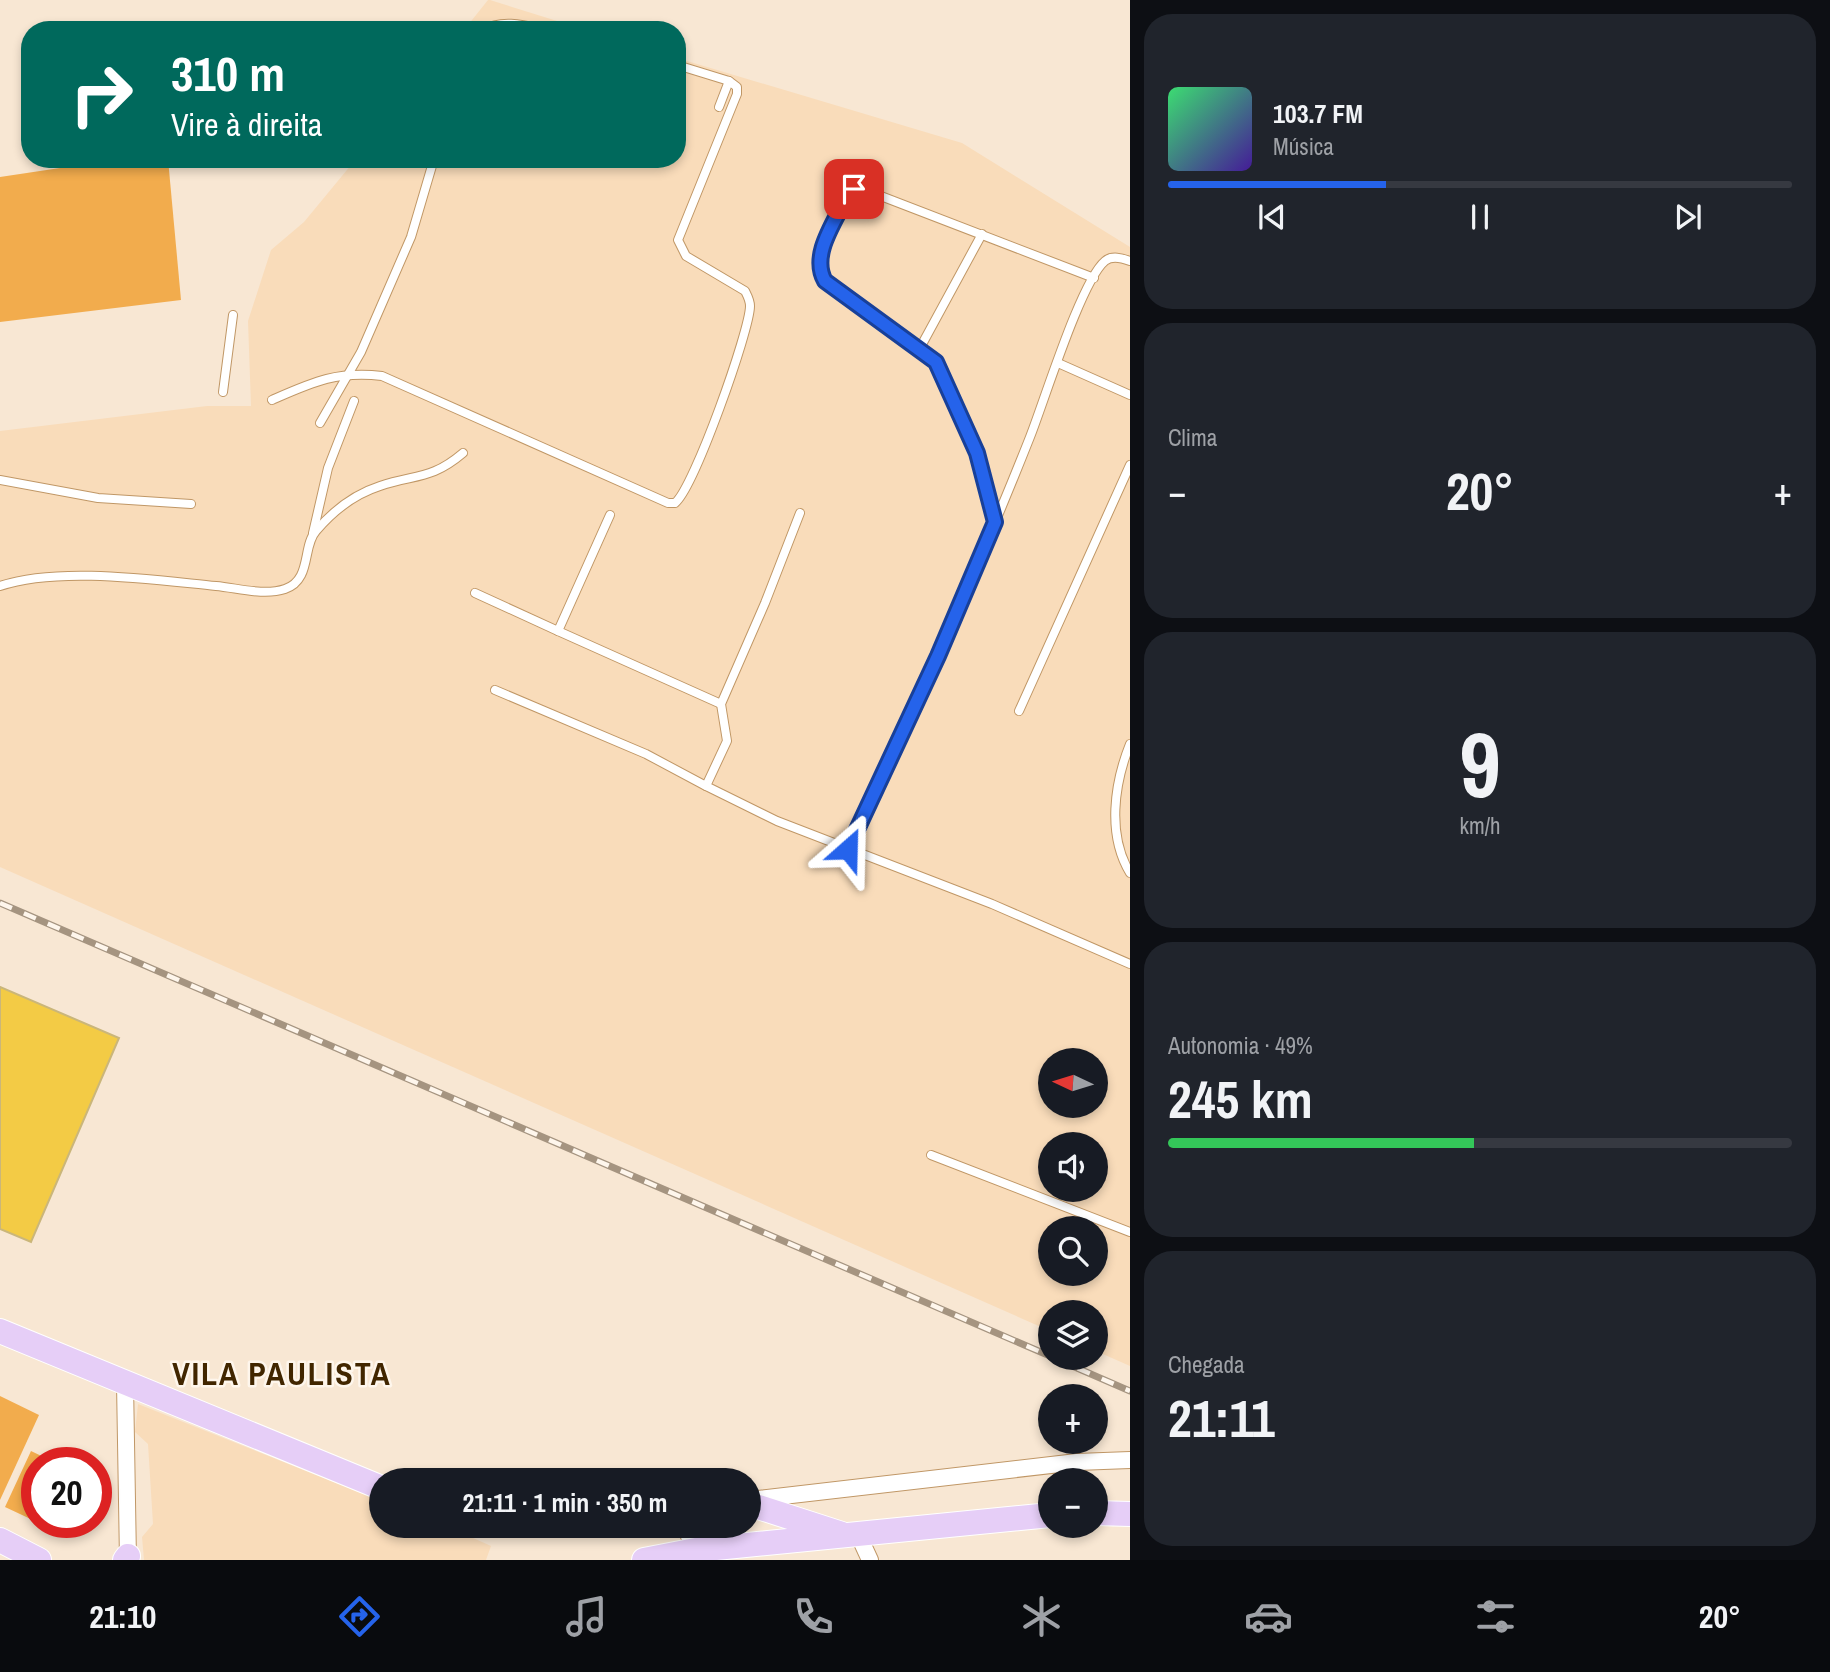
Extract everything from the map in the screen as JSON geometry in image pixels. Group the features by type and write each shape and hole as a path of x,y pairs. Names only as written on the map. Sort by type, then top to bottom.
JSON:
{"main road":[{"path":"0,1331 369,1483"},
{"path":"761,1506 852,1535"},
{"path":"1108,1513 1130,1514"},
{"path":"644,1560 1038,1516"},
{"path":"733,1548 741,1538"},
{"path":"0,1540 39,1560"}],"street":[{"path":"125,1383 127,1559"},
{"path":"761,1500 1051,1464 1130,1460"},
{"path":"852,1535 870,1560"},
{"path":"690,1538 699,1555"}],"lane":[{"path":"272,400 322,378 351,372 399,381 428,399 473,419 668,503 676,502 686,488 719,413 750,308 745,290 686,256 678,240 737,94 737,87 729,81 686,68"},
{"path":"719,107 729,81"},
{"path":"320,423 334,394 351,372 411,237 431,168"},
{"path":"995,522 986,481 964,420 936,362 825,281 819,270 818,257 847,196 854,189 871,190 1094,278"},
{"path":"920,348 982,234"},
{"path":"848,849 938,656 995,522 1085,292 1105,261 1115,257 1130,261"},
{"path":"223,392 233,315"},
{"path":"1058,363 1130,395"},
{"path":"0,586 42,577 131,579 263,591 287,589 298,579 307,562 328,468 354,401"},
{"path":"313,533 361,493 433,474 463,453"},
{"path":"1019,711 1130,465"},
{"path":"0,480 98,498 191,504"},
{"path":"706,786 727,741 721,704 800,513"},
{"path":"558,632 610,515"},
{"path":"475,593 721,704"},
{"path":"495,690 646,754 777,821 992,904 1130,964"},
{"path":"1130,744 1118,781 1116,834 1121,859 1130,873"},
{"path":"931,1155 1130,1232"}],"shaded area":[{"path":"490,0 557,21 471,21"},
{"path":"686,61 962,143 1130,247 1130,1366 1108,1356 1108,1300 1038,1300 1038,1326 0,867 0,431 207,406 251,406 248,321 271,250 304,222 349,168 686,168"},
{"path":"60,168 169,168 181,300 0,322 0,177"},
{"path":"0,1396 39,1415 24,1447 21,1447 21,1454 0,1500"},
{"path":"138,1404 369,1496 369,1538 473,1538 491,1546 486,1560 144,1560 142,1537 153,1524 148,1444 135,1432"},
{"path":"21,1473 21,1514 5,1507"}],"building":[{"path":"0,987 119,1038 31,1242 0,1229"}],"railway":[{"path":"0,903 1038,1351"},
{"path":"1082,1370 1130,1391"}],"district":[{"name":"VILA PAULISTA","path":"282,1374"}],"route":[{"path":"848,849 938,656 995,522 977,453 946,379 936,362 825,281 819,270 818,257 847,196 854,189"}]}
